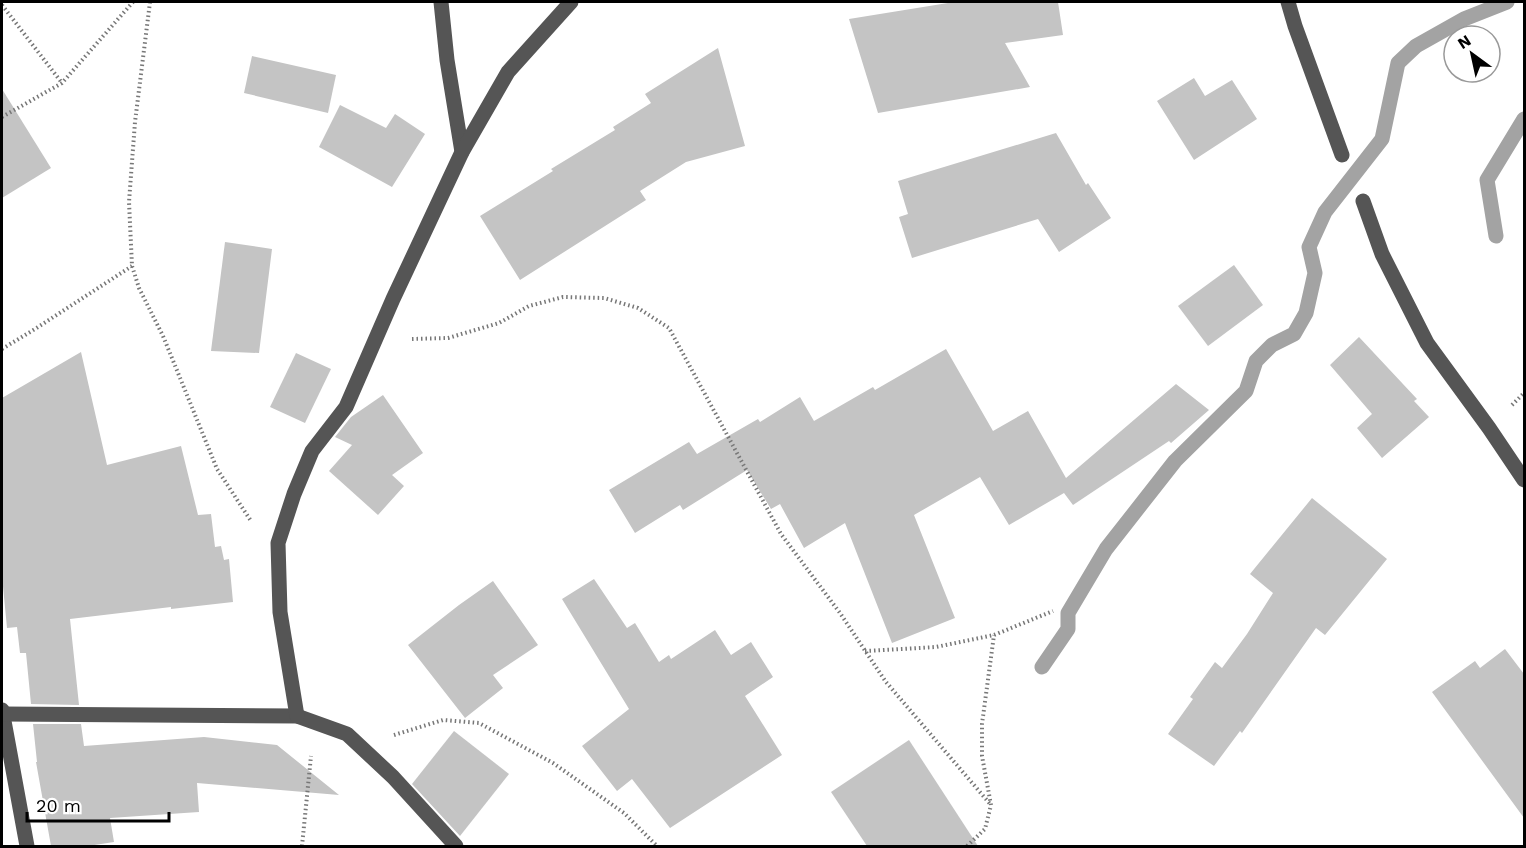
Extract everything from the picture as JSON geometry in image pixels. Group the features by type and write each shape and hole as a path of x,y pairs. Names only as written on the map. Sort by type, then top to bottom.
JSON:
{"street":[{"path":"441,2 447,60 462,152"},
{"path":"297,716 280,612 278,543 294,494 312,451 346,407 462,152 508,72 571,2"},
{"path":"1288,2 1342,155"},
{"path":"1363,201 1382,254 1427,343 1524,480"},
{"path":"27,846 2,712 297,716 347,734 393,777 456,846"}],"path":[{"path":"2,117 62,83 133,2"},
{"path":"150,2 135,122 129,202 132,266 139,288 163,336 217,468 279,564"},
{"path":"2,5 62,83"},
{"path":"2,349 132,266"},
{"path":"375,339 448,338 498,323 529,306 563,297 604,298 638,308 669,328 781,534 840,613 886,682 991,805"},
{"path":"865,651 936,647 994,635 1053,611"},
{"path":"967,846 985,829 991,805 982,756 982,724 994,635"},
{"path":"359,745 443,720 479,723 553,763 624,813 657,846"},
{"path":"302,846 308,771 316,723"}],"building":[{"path":"954,2 1058,2 1063,35 1005,43 1030,87 878,113 849,19"},
{"path":"718,48 745,146 686,162 640,191 646,200 520,280 480,216 615,130 613,127 651,103 645,94"},
{"path":"252,56 336,75 328,113 244,93"},
{"path":"1194,78 1205,96 1232,80 1257,119 1194,160 1157,101"},
{"path":"2,89 51,168 2,198"},
{"path":"340,105 386,128 395,114 425,134 392,187 319,147"},
{"path":"1056,133 1086,185 1088,183 1111,218 1059,252 1038,219 912,258 899,217 908,214 898,181"},
{"path":"225,242 272,249 259,353 211,351"},
{"path":"1234,265 1263,305 1208,346 1178,306"},
{"path":"1359,337 1417,399 1414,401 1429,417 1382,458 1357,428 1372,414 1330,365"},
{"path":"946,349 993,431 1028,411 1066,478 1176,384 1209,410 1171,443 1169,441 1073,505 1064,493 1009,525 980,477 914,515 955,618 892,643 845,523 804,548 780,504 771,509 747,470 683,510 680,505 635,533 609,490 689,442 697,454 758,419 760,422 800,397 814,421 873,387 875,390"},
{"path":"81,352 107,465 181,446 198,515 211,514 215,547 221,546 224,560 229,559 233,602 70,619 79,705 31,704 26,653 20,653 17,627 7,628 2,576 2,398"},
{"path":"296,353 331,369 305,423 270,407"},
{"path":"383,395 423,453 392,475 404,486 378,515 329,471 352,445 335,437 351,417"},
{"path":"1312,498 1387,559 1325,635 1316,628 1242,733 1240,731 1214,766 1168,734 1193,699 1190,697 1215,662 1222,668 1273,593 1250,574"},
{"path":"594,579 627,628 635,623 659,662 669,655 671,659 715,630 731,655 751,642 773,677 745,696 782,755 670,828 632,779 617,791 582,746 629,709 562,599"},
{"path":"493,581 538,645 493,675 503,688 465,718 408,645"},
{"path":"1505,649 1524,674 1524,818 1432,692 1475,661 1480,668"},
{"path":"33,724 81,724 84,746 204,737 277,745 339,795 197,783 199,812 110,818 114,842 88,846 51,846 36,762"},
{"path":"454,731 509,774 460,836 412,784"},
{"path":"909,740 978,846 867,846 831,792"}],"waterway":[{"path":"1042,667 1068,629 1068,613 1106,549 1175,461 1246,391 1256,361 1272,345 1294,334 1306,313 1315,273 1309,247 1325,212 1382,139 1398,63 1416,46 1464,19 1507,2"},
{"path":"1496,236 1487,180 1524,119"}]}
